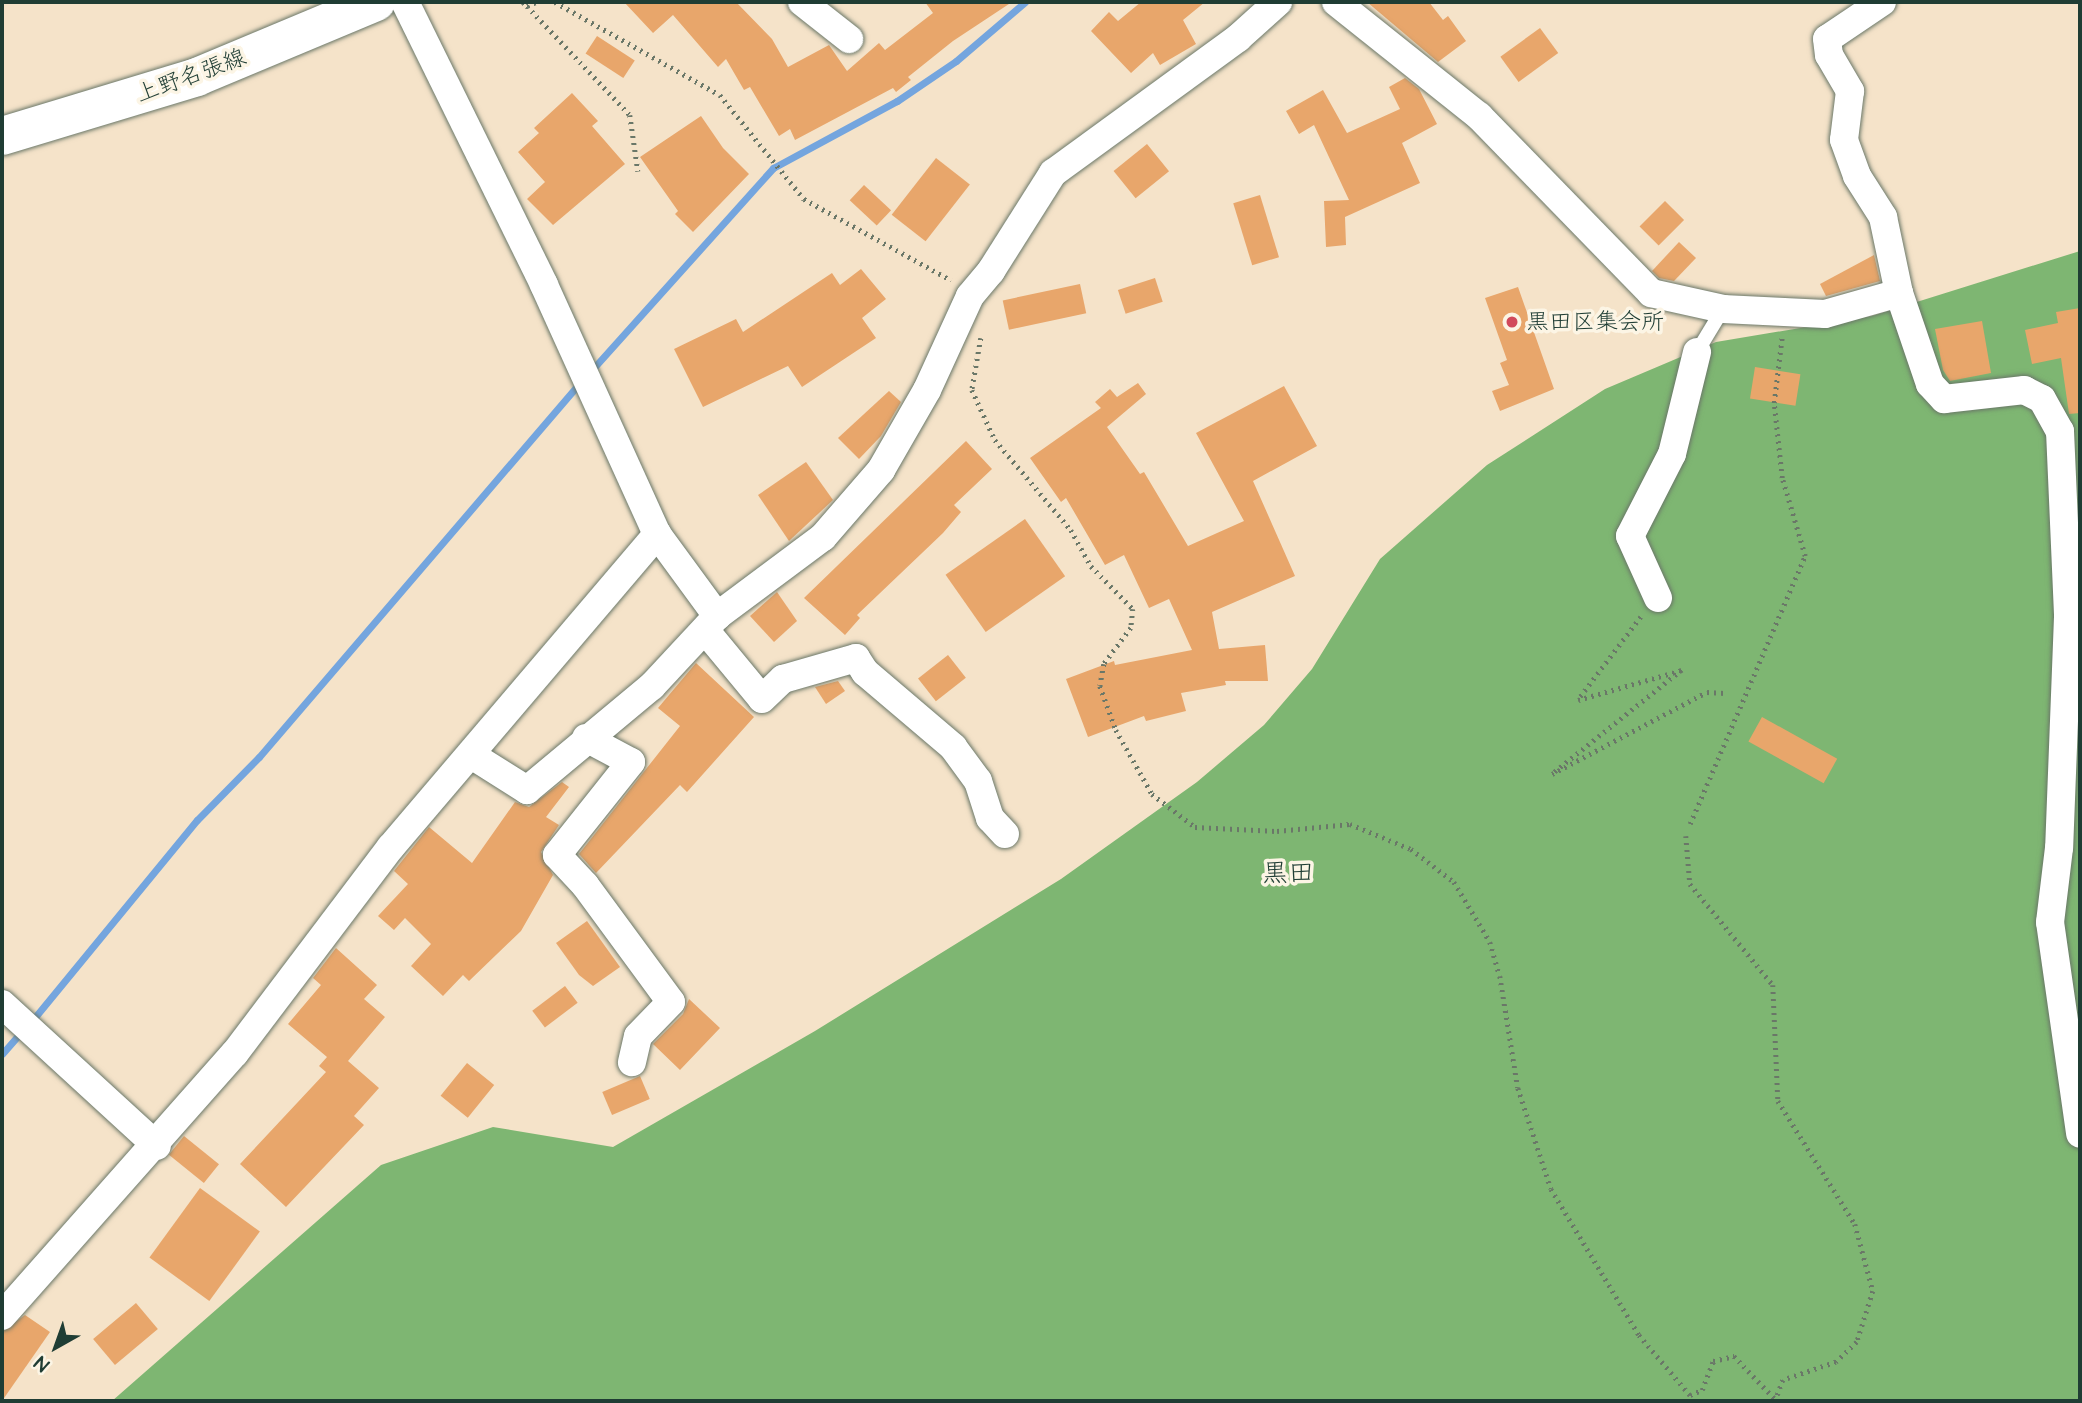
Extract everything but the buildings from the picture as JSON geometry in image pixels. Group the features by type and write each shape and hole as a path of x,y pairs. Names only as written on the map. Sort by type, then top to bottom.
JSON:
{"main road":[{"name":"上野名張線","path":"2,136 197,77 376,2"}],"street":[{"path":"405,2 586,377 657,534 711,623 762,699 783,679 856,658 865,672 953,747 978,781 990,818 1005,834"},
{"path":"802,2 849,39"},
{"path":"472,756 527,790 586,738 652,686 711,623 823,537 881,470 927,390 970,296 991,271 1053,173 1238,38 1278,2"},
{"path":"1336,2 1479,116 1548,181 1651,293 1664,300 1723,309 1825,314 1899,293"},
{"path":"1882,2 1827,39 1829,55 1850,91 1844,140 1857,176 1883,217 1899,293 1930,384 1944,399 2024,390 2048,405 2060,431 2068,617 2059,848 2050,922 2080,1134"},
{"path":"1658,598 1630,537 1672,454 1697,352"},
{"path":"2,1316 157,1146 235,1053 391,847 472,756 542,667 657,534"},
{"path":"586,738 631,762 557,855 585,885 671,1002 638,1036 632,1062"},
{"path":"4,1009 157,1146"}],"lane":[{"path":"1697,352 1723,309"}],"path":[{"path":"523,2 630,115 638,171"},
{"path":"527,6 536,2"},
{"path":"555,2 720,95 804,199 940,270 970,296 981,338 972,390 995,440 1071,530 1091,566 1133,609 1131,628 1104,664 1100,686 1116,730 1152,794 1195,827 1277,831 1350,824 1410,849 1454,882 1490,942 1500,976 1518,1088 1551,1189 1639,1335 1690,1395 1702,1390 1713,1361 1734,1356 1776,1400 1783,1380 1836,1362 1857,1342 1873,1291 1855,1224 1777,1101 1773,985 1690,884 1686,836"},
{"path":"1690,824 1805,556 1782,478 1774,403 1785,312"},
{"path":"1658,598 1617,644 1578,701 1682,670 1552,774 1707,692 1725,693"}],"green space":[{"path":"2080,251 2080,1401 112,1401 381,1165 493,1127 613,1147 815,1031 1061,879 1197,782 1264,725 1312,669 1380,559 1487,465 1605,389 1716,342 1872,316"}],"waterway":[{"path":"590,372 773,168 897,101 956,61 1025,2"},
{"path":"31,1022 197,820 259,757 580,383"},
{"path":"2,1054 23,1030"}],"place":[{"name":"黒田区集会所","path":"1512,322"}],"district":[{"name":"黒田","path":"1288,874"}]}
